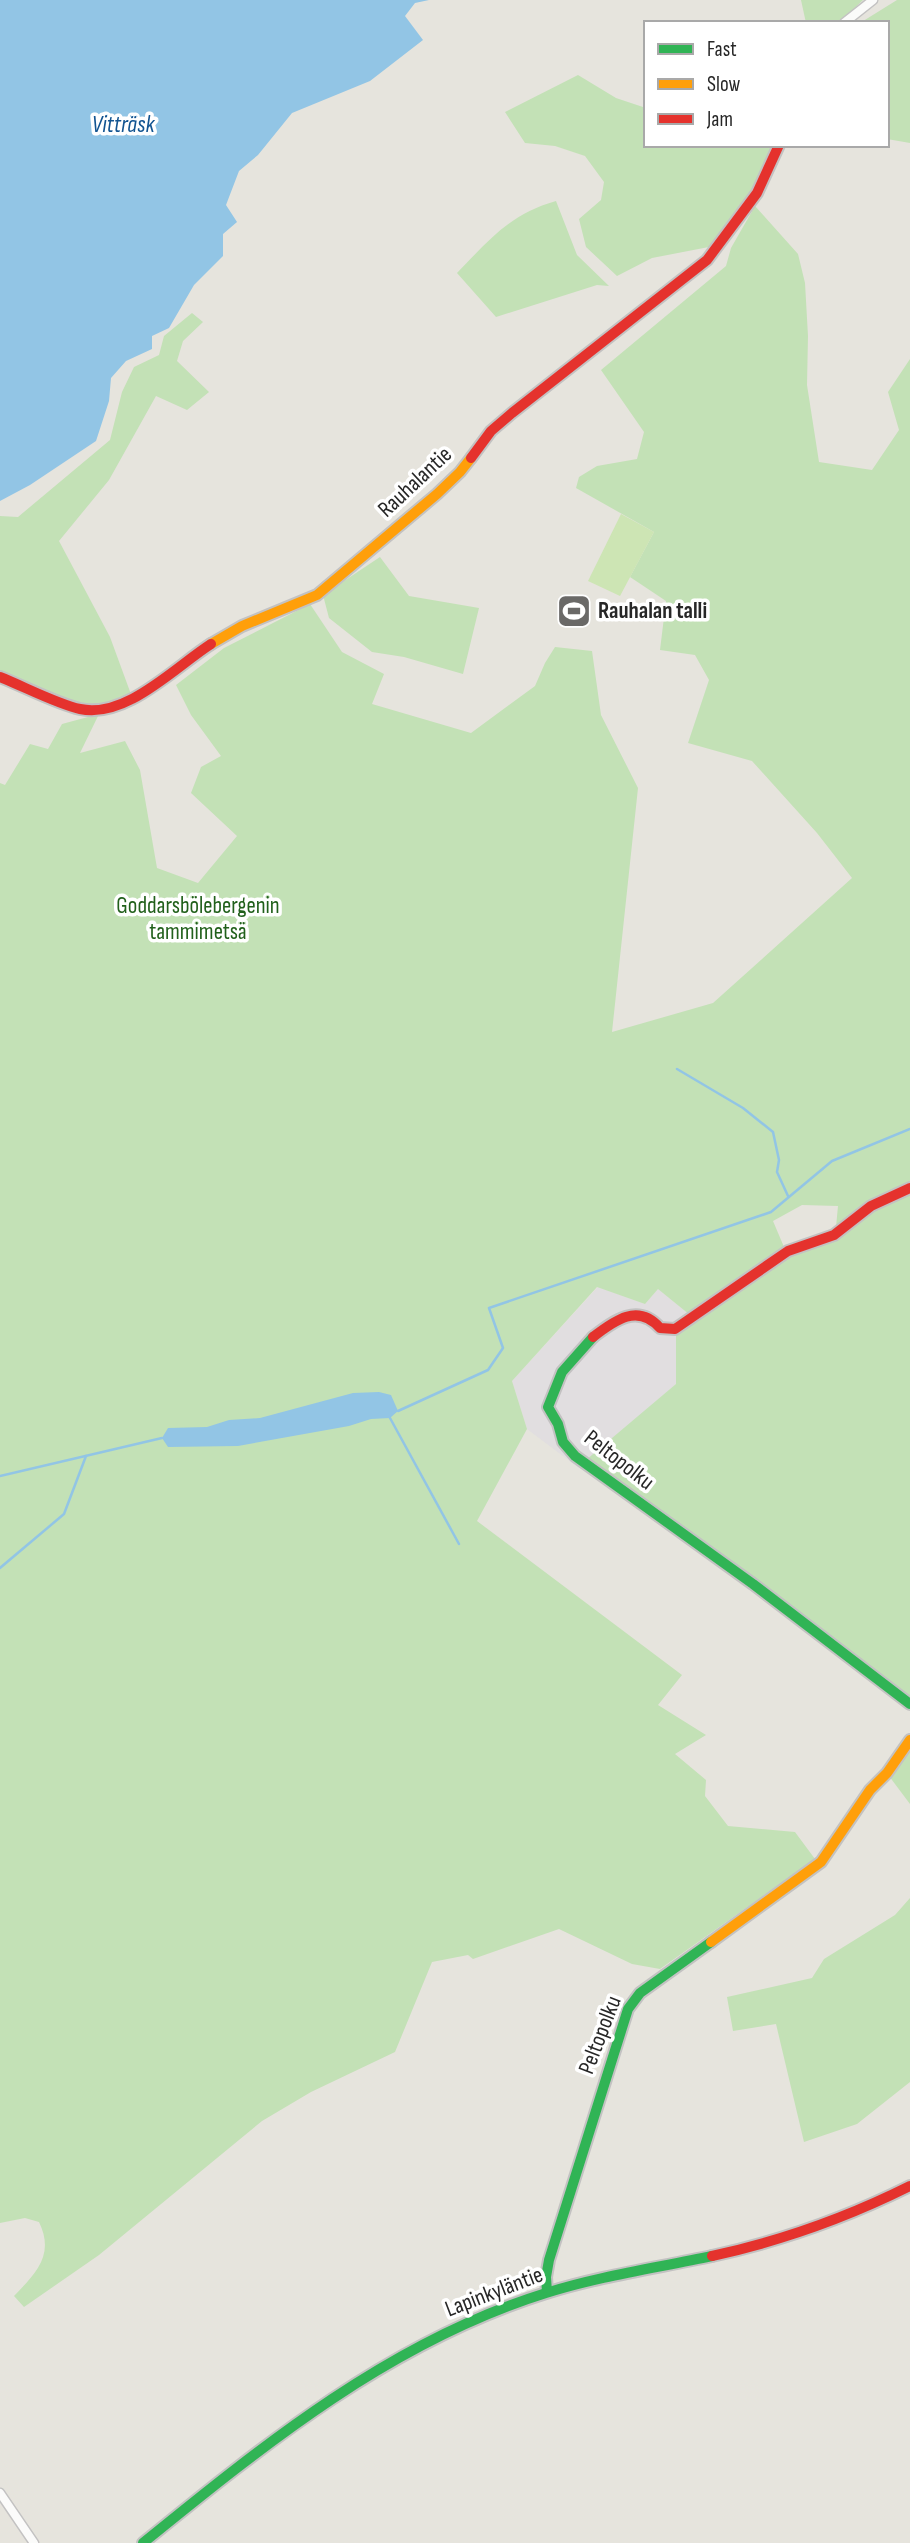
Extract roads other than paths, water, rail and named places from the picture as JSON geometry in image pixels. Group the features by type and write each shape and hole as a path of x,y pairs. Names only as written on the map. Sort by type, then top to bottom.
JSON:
{"street":[{"path":"847,21 873,0"},
{"name":"Rauhalantie","path":"0,677 80,709 101,710 139,695 209,645 243,626 317,595 437,494 460,472 492,431 512,413 707,260 757,193 778,147"},
{"name":"Peltopolku","path":"910,1188 871,1206 834,1235 788,1251 706,1311 675,1329 660,1328 648,1316 628,1314 606,1327 566,1365 554,1387 548,1407 558,1424 563,1442 575,1456 753,1584 910,1704"},
{"name":"Peltopolku","path":"547,2292 549,2260 628,2009 640,1993 821,1862 870,1790 887,1773 910,1740"},
{"name":"Lapinkyläntie","path":"143,2543 263,2448 390,2361 472,2321 547,2292 755,2247 804,2232 877,2203 910,2186"},
{"path":"0,2493 34,2543"}],"water":[{"name":"Vitträsk","path":"0,0 429,0 415,3 405,16 423,40 370,81 292,113 258,155 239,171 226,205 237,222 223,234 223,256 194,285 169,328 152,336 152,349 126,361 111,378 109,401 96,441 30,485 0,501"},
{"path":"379,1392 391,1395 398,1411 390,1418 371,1419 349,1426 238,1446 168,1447 162,1438 168,1428 207,1427 229,1420 260,1418 353,1393"}],"waterway":[{"path":"677,1069 743,1108 773,1132 779,1160 777,1172 788,1196"},
{"path":"398,1411 488,1370 503,1348 489,1308 771,1212 832,1161 910,1129"},
{"path":"390,1418 459,1544"},
{"path":"0,1476 162,1438"},
{"path":"0,1568 64,1514 86,1456"}],"place":[{"name":"Rauhalan talli","path":"574,611"}],"park label":[{"name":"Goddarsbölebergenin tammimetsä","path":"198,919"}]}
